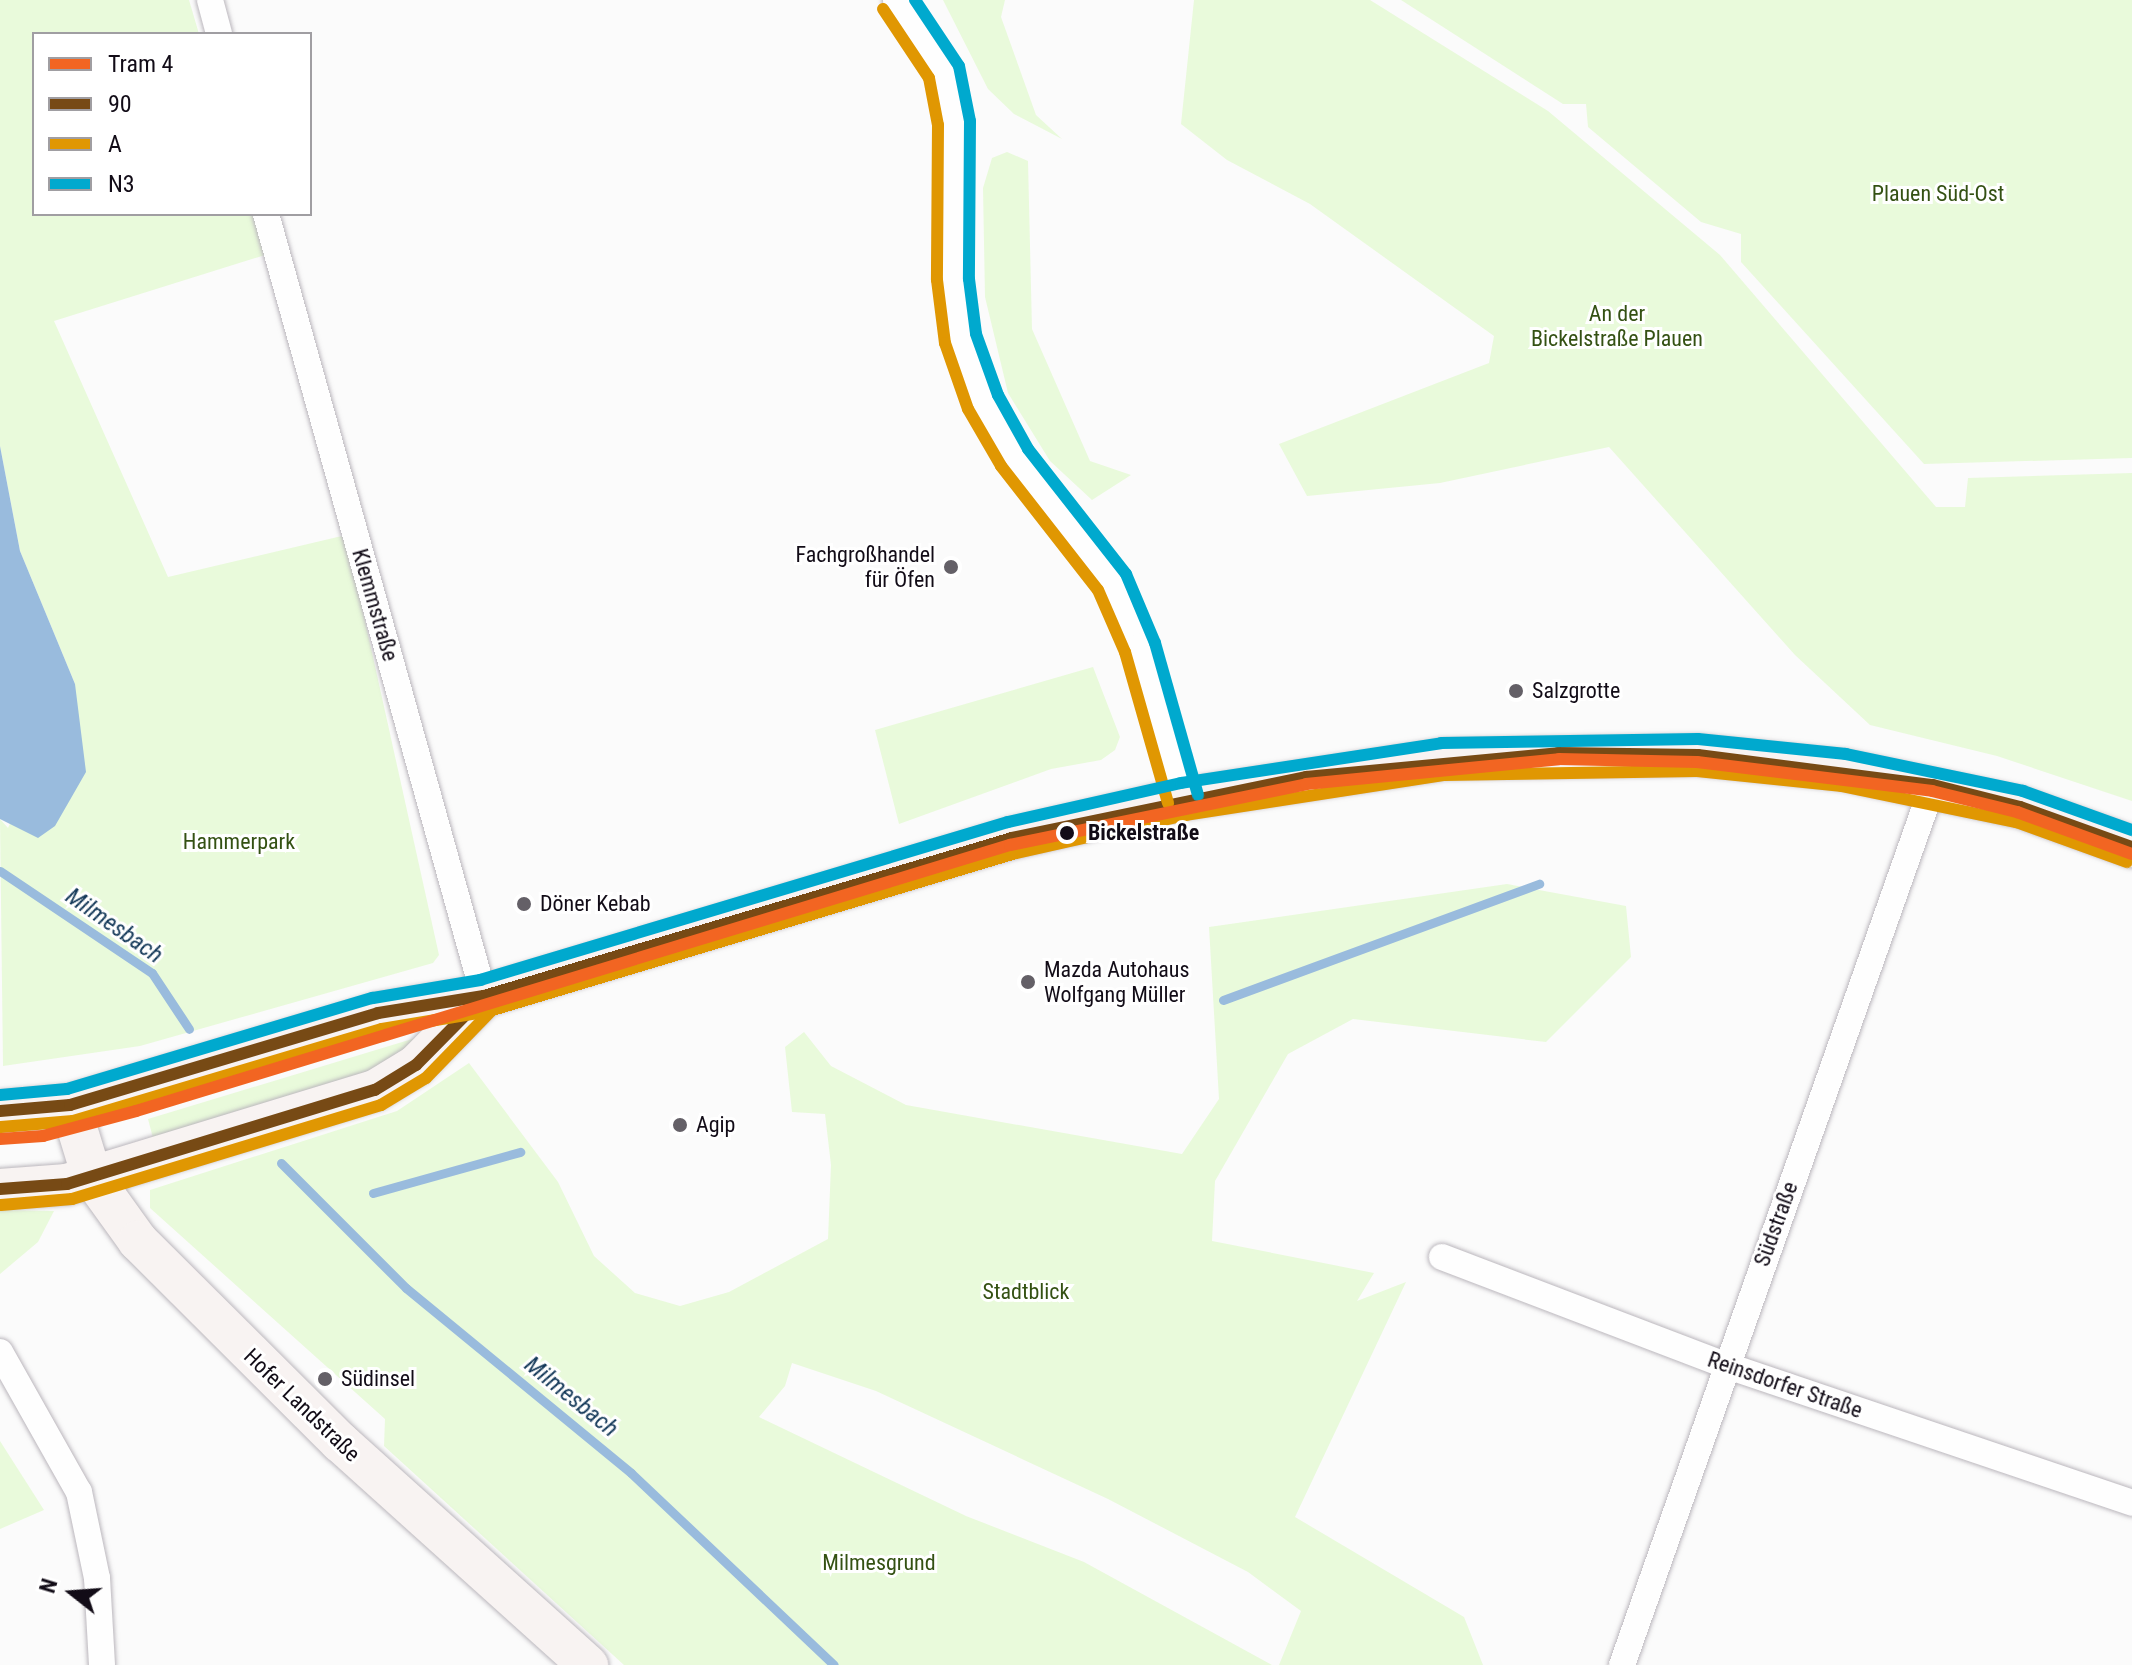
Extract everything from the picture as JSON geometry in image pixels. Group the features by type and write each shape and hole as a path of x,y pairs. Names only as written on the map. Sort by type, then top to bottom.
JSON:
{"main road":[{"path":"0,1111 70,1105 378,1013 484,996 982,846 1183,799 1443,759 1558,753 1698,755 1933,785 2020,807 2132,847"},
{"path":"0,1189 92,1177 375,1090 416,1065 484,996"},
{"name":"Hofer Landstraße","path":"70,1105 92,1177 138,1241 264,1370 588,1665"}],"street":[{"path":"210,0 218,32"},
{"path":"896,0 944,72 954,124 953,280 960,338 983,402 1015,458 1112,582 1140,647 1183,799"},
{"name":"Klemmstraße","path":"267,216 484,996"},
{"name":"Südstraße","path":"1622,1665 1725,1365 1933,785"},
{"name":"Reinsdorfer Straße","path":"1442,1257 1725,1365 2132,1503"},
{"path":"0,1352 79,1492 97,1578 102,1665"}],"green space":[{"name":"Hammerpark","path":"0,0 189,0 198,32 32,32 32,216 256,216 268,254 54,321 168,577 346,535 439,955 433,963 140,1046 3,1066 0,819 8,828 75,684 20,551 0,446"},
{"path":"943,0 1005,0 1001,17 1036,115 1062,139 1014,114 988,89"},
{"name":"An der Bickelstraße Plauen","path":"1194,0 1370,0 1548,111 1720,255 1936,507 1965,507 1968,478 2132,473 2132,801 1997,756 1870,725 1795,655 1609,447 1440,483 1307,496 1279,444 1489,363 1494,336 1310,204 1227,160 1181,124"},
{"name":"Plauen Süd-Ost","path":"1401,0 2132,0 2132,458 1924,464 1741,262 1741,234 1701,222 1588,127 1586,104 1563,104"},
{"path":"1007,152 1028,161 1032,329 1090,461 1131,475 1092,500 1050,461 1008,393 985,297 983,188 992,158"},
{"path":"1093,667 1120,737 1115,750 1101,760 1051,769 899,824 875,730"},
{"path":"1507,884 1626,906 1631,957 1546,1042 1353,1019 1288,1054 1215,1181 1212,1241 1374,1273 1357,1301 1406,1282 1295,1517 1464,1617 1483,1665 1279,1665 1301,1611 1248,1572 1108,1499 876,1391 792,1363 785,1386 759,1417 966,1516 1084,1562 1272,1665 624,1665 384,1446 385,1419 150,1208 150,1190 397,1111 469,1063 558,1182 594,1256 635,1293 680,1306 729,1292 828,1239 831,1165 825,1114 792,1112 785,1047 804,1032 831,1066 906,1105 1182,1154 1219,1099 1209,927"},
{"path":"422,1036 393,1065 153,1138 148,1119"},
{"path":"0,1210 54,1211 38,1242 0,1274"},
{"path":"0,1441 44,1510 0,1529"}],"water":[{"path":"0,446 20,551 75,684 86,772 55,826 38,838 0,819"}],"waterway":[{"name":"Milmesbach","path":"0,871 152,973 189,1029"},
{"path":"1223,1000 1539,884"},
{"path":"373,1193 520,1152"},
{"name":"Milmesbach","path":"281,1163 406,1288 631,1473 834,1665"}],"tram line":[{"name":"4","path":"0,1139 43,1136 136,1111 1010,845 1306,784 1559,759 1697,762 1932,791 2017,812 2132,854"}],"transit line":[{"name":"N3","path":"915,0 959,66 970,121 969,279 976,334 998,395 1028,449 1126,574 1155,643 1198,795"},
{"name":"A","path":"883,9 929,78 938,125 937,280 945,343 968,409 1001,466 1098,590 1125,652 1168,803"},
{"name":"N3","path":"0,1095 67,1089 373,998 480,980 1008,822 1181,783 1441,743 1698,739 1846,754 2023,791 2132,830"},
{"name":"90","path":"0,1189 67,1184 375,1090 416,1065 484,996 1012,838 1306,777 1558,753 1698,755 1933,785 2020,807 2132,847"},
{"name":"A","path":"1,1127 73,1121 382,1029 489,1011 1016,853 1186,815 1444,775 1697,771 1842,786 2016,822 2127,862"},
{"name":"90","path":"0,1111 70,1105 378,1013 489,995"},
{"name":"A","path":"1,1205 72,1199 381,1105 426,1078 494,1008"}],"place":[{"name":"Fachgroßhandel für Öfen","path":"951,567"},
{"name":"Salzgrotte","path":"1516,691"},
{"name":"Bickelstraße","path":"1067,833"},
{"name":"Döner Kebab","path":"524,904"},
{"name":"Mazda Autohaus Wolfgang Müller","path":"1028,982"},
{"name":"Agip","path":"680,1125"},
{"name":"Südinsel","path":"325,1379"}],"park label":[{"name":"Stadtblick","path":"1026,1292"},
{"name":"Milmesgrund","path":"879,1563"}]}
